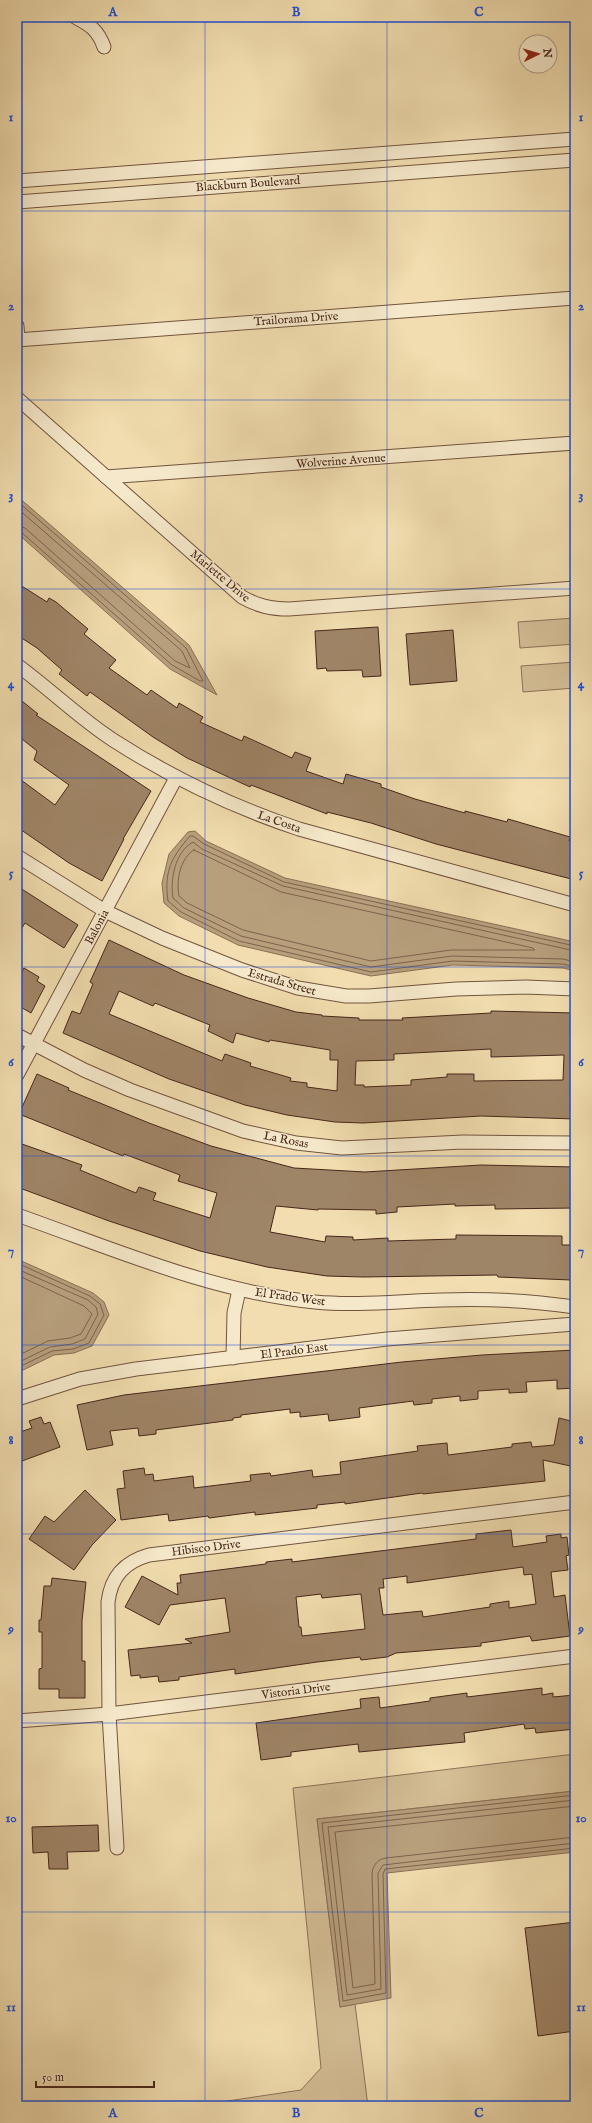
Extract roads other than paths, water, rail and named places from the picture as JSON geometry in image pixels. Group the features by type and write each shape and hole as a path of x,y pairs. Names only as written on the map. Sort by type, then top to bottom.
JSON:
{"street":[{"path":"75,17 94,28 98,33 104,47"},
{"name":"Blackburn Boulevard","path":"17,181 478,145 575,139"},
{"path":"478,145 480,167"},
{"name":"Blackburn Boulevard","path":"17,202 575,160"},
{"name":"Trailorama Drive","path":"17,340 575,298"},
{"path":"17,326 17,340"},
{"name":"Marlette Drive","path":"17,398 242,597 267,608 288,609 575,588"},
{"name":"Wolverine Avenue","path":"106,477 575,443"},
{"name":"La Costa","path":"17,665 113,740 176,778 261,816 299,829 575,906"},
{"name":"Balonia","path":"17,1075 176,778"},
{"name":"Estrada Street","path":"17,856 105,911 162,938 242,970 298,988 346,996 369,996 456,989 526,987 575,989"},
{"name":"La Rosas","path":"17,1035 104,1078 186,1111 243,1131 296,1143 342,1148 462,1142 515,1141 575,1143"},
{"name":"El Prado West","path":"17,1214 165,1268 239,1290 291,1299 334,1303 489,1300 575,1307"},
{"path":"233,1358 234,1313 239,1290"},
{"name":"El Prado East","path":"17,1399 80,1379 136,1369 387,1339 575,1324"},
{"name":"Hibisco Drive","path":"117,1848 109,1714 109,1593 115,1577 125,1566 133,1561 149,1555 575,1502"},
{"name":"Vistoria Drive","path":"17,1721 109,1714 575,1656"}],"water":[{"path":"17,496 189,645 217,695 170,669 17,533"},
{"path":"195,831 206,841 285,878 575,942 575,971 563,968 453,965 371,976 238,945 179,916 164,903 162,883 169,854 188,832"},
{"path":"17,1259 93,1293 104,1302 109,1315 92,1346 74,1353 54,1355 17,1373"},
{"path":"575,1791 575,1852 387,1873 391,1998 340,2007 317,1819"}]}
